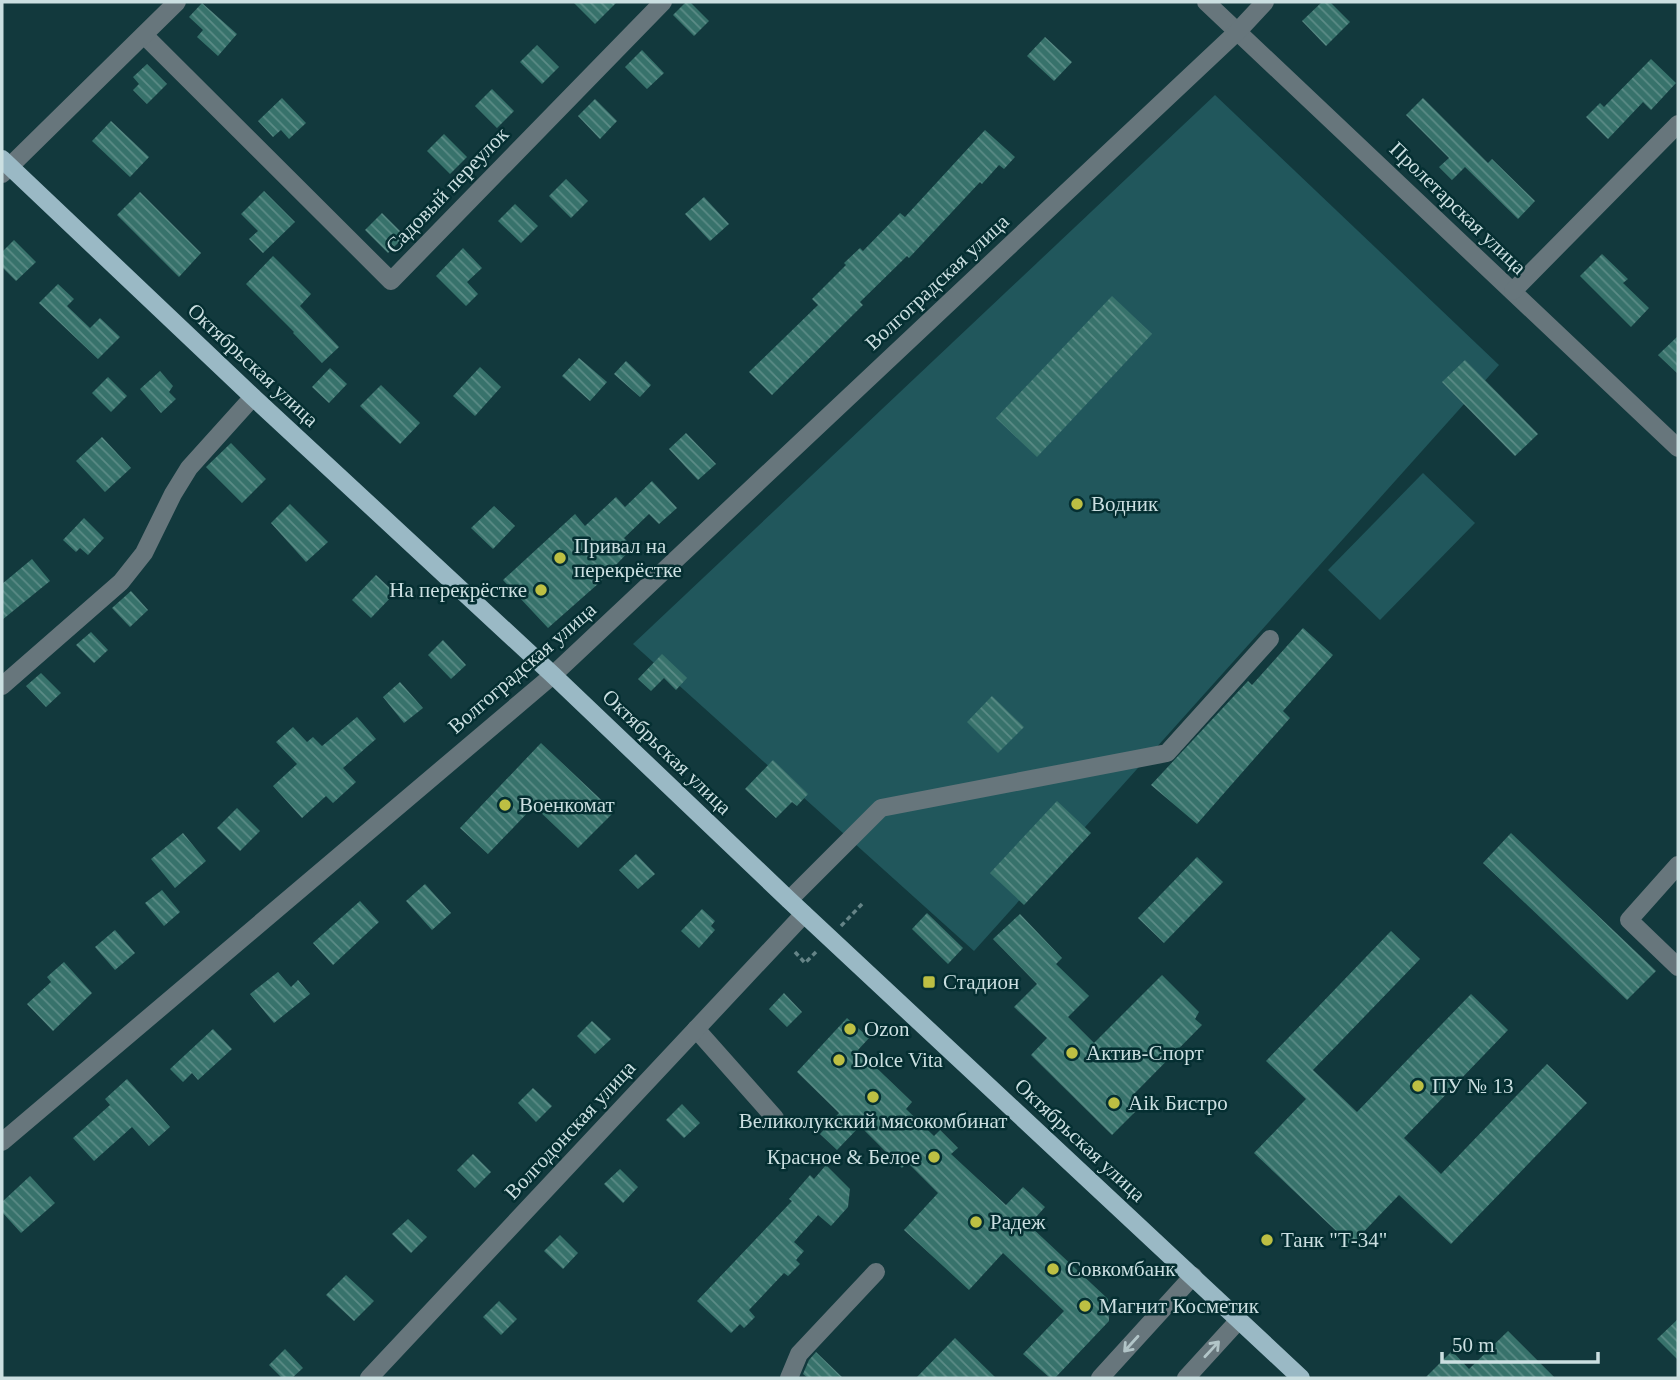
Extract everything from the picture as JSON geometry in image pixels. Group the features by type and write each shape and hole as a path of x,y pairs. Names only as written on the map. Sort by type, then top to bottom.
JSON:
{"main road":[{"name":"Октябрьская улица","path":"4,166 553,675 789,900 1301,1378"}],"street":[{"path":"4,166 177,2"},
{"name":"Садовый переулок","path":"144,35 391,281 663,2"},
{"name":"Пролетарская улица","path":"1206,2 1678,448"},
{"name":"Волгоградская улица","path":"2,1142 553,675 1265,2"},
{"path":"1513,291 1678,124"},
{"path":"2,686 121,582 144,553 173,494 190,468 253,397"},
{"path":"789,900 881,808 1167,753 1270,639"},
{"path":"1678,865 1629,920 1678,967"},
{"name":"Волгодонская улица","path":"369,1378 804,914"},
{"path":"696,1029 775,1118"},
{"path":"789,1378 799,1354 876,1272"},
{"path":"1100,1378 1194,1276"},
{"path":"1186,1378 1239,1320"}],"shaded area":[{"name":"Водник","path":"1215,95 1499,365 974,951 633,644"},
{"path":"1423,473 1475,523 1380,620 1328,570"}],"building":[{"path":"573,2 617,2 595,24"},
{"path":"686,2 690,2 709,21 694,36 673,15"},
{"path":"1322,2 1330,2 1350,22 1326,46 1302,21"},
{"path":"202,3 237,34 218,56 197,37 203,30 189,17"},
{"path":"1045,37 1072,62 1054,81 1027,56"},
{"path":"537,45 559,67 542,84 520,62"},
{"path":"642,50 664,73 647,89 625,67"},
{"path":"1651,59 1676,83 1651,110 1643,102 1608,139 1586,117 1600,103 1604,107"},
{"path":"147,64 167,84 147,104 133,90 139,84 133,77"},
{"path":"492,89 514,111 497,128 475,106"},
{"path":"282,98 306,123 289,139 281,130 273,137 258,121"},
{"path":"1423,98 1488,163 1492,159 1535,201 1518,219 1465,167 1452,180 1439,167 1449,158 1406,115"},
{"path":"595,99 617,121 600,139 578,116"},
{"path":"111,121 149,157 130,177 92,141"},
{"path":"985,130 1015,157 1004,169 999,165 982,184 980,182 909,258 907,256 860,302 863,305 772,395 749,372 818,305 812,299 846,265 844,263 860,248 863,251 900,213 905,217"},
{"path":"444,134 467,157 450,174 427,151"},
{"path":"566,179 588,201 571,218 549,196"},
{"path":"264,191 295,222 263,253 249,239 258,231 241,214"},
{"path":"140,192 201,253 179,277 117,215"},
{"path":"704,197 729,224 710,241 685,214"},
{"path":"515,204 538,226 521,243 498,221"},
{"path":"382,213 405,236 388,253 365,230"},
{"path":"14,240 36,262 16,281 2,267 2,252"},
{"path":"463,248 482,268 467,282 478,294 466,306 436,276"},
{"path":"1602,254 1628,279 1623,283 1649,308 1631,327 1580,276"},
{"path":"273,256 311,294 300,306 339,347 322,363 246,284"},
{"path":"58,284 74,299 67,306 90,328 100,318 120,337 98,359 39,303"},
{"path":"1112,296 1152,334 1037,457 996,418"},
{"path":"1678,336 1678,374 1658,355"},
{"path":"579,358 607,382 590,401 562,376"},
{"path":"1465,360 1538,434 1515,456 1442,382"},
{"path":"626,361 651,385 640,397 614,374"},
{"path":"480,367 501,387 475,416 453,396"},
{"path":"330,368 347,384 329,403 312,387"},
{"path":"160,371 173,386 169,392 176,399 161,413 140,389"},
{"path":"108,377 127,396 111,412 92,393"},
{"path":"381,385 420,423 400,444 360,406"},
{"path":"686,433 716,464 698,480 669,449"},
{"path":"102,437 131,468 105,492 76,461"},
{"path":"231,443 266,479 242,503 206,467"},
{"path":"652,481 677,508 659,524 649,514 624,538 633,547 599,583 548,628 503,580 575,514 585,526 616,497 625,507"},
{"path":"290,504 328,542 306,562 271,523"},
{"path":"494,506 515,526 493,549 471,528"},
{"path":"84,518 104,538 88,555 80,548 76,552 63,540"},
{"path":"32,559 50,581 2,620 2,584"},
{"path":"376,575 395,593 371,618 352,600"},
{"path":"131,591 148,610 130,627 112,608"},
{"path":"1303,628 1333,655 1283,711 1290,718 1197,824 1151,785 1248,681 1252,685"},
{"path":"91,632 108,650 94,663 76,645"},
{"path":"443,640 466,665 451,679 428,655"},
{"path":"662,654 687,678 676,690 664,678 651,691 638,679"},
{"path":"41,673 61,693 46,707 26,686"},
{"path":"400,682 423,708 404,723 383,697"},
{"path":"992,696 1024,727 998,753 967,722"},
{"path":"357,717 376,739 343,768 356,782 333,803 326,796 302,818 273,786 297,764 276,742 293,727 307,742 313,737 322,746"},
{"path":"541,743 614,812 578,848 534,806 488,854 460,828"},
{"path":"773,760 808,794 797,806 792,802 776,818 745,789"},
{"path":"1057,801 1091,833 1024,905 990,873"},
{"path":"237,808 260,831 240,851 217,828"},
{"path":"183,833 206,861 175,888 151,859"},
{"path":"1511,833 1656,971 1627,1000 1483,863"},
{"path":"636,854 655,874 638,889 619,870"},
{"path":"1197,857 1223,882 1164,943 1138,918"},
{"path":"425,884 451,913 432,930 406,901"},
{"path":"162,890 180,912 164,926 145,903"},
{"path":"360,901 379,922 333,965 313,943"},
{"path":"702,909 715,921 711,926 715,930 699,948 681,931"},
{"path":"927,913 963,948 948,964 912,929"},
{"path":"1020,914 1062,958 1056,964 1089,996 1068,1017 1094,1043 1162,975 1199,1012 1195,1019 1202,1025 1132,1096 1142,1105 1112,1135 1031,1055 1047,1038 1014,1007 1037,984 993,939"},
{"path":"115,930 135,953 115,970 95,947"},
{"name":"ПУ № 13","path":"1391,931 1420,959 1313,1070 1357,1112 1471,994 1508,1030 1404,1138 1441,1174 1547,1064 1587,1103 1451,1244 1399,1195 1351,1245 1254,1153 1306,1099 1266,1061"},
{"path":"64,962 92,993 53,1031 27,1004 51,982 47,977"},
{"path":"278,972 291,987 298,980 310,994 274,1023 250,994"},
{"path":"784,993 802,1012 787,1027 769,1009"},
{"path":"847,1018 869,1038 858,1050 912,1102 906,1109 934,1136 940,1130 958,1148 951,1154 1006,1205 1023,1187 1045,1207 1029,1225 1108,1299 1109,1321 1055,1378 1050,1378 1023,1354 1064,1311 1003,1253 969,1290 904,1230 938,1193 907,1162 902,1168 860,1126 837,1150 820,1134 839,1113 797,1072"},
{"path":"592,1021 611,1039 595,1054 577,1036"},
{"path":"213,1029 232,1049 198,1080 192,1073 183,1082 170,1069"},
{"path":"127,1079 170,1127 149,1146 132,1127 94,1161 73,1138 110,1105 105,1099"},
{"path":"533,1088 552,1106 536,1122 518,1103"},
{"path":"682,1104 700,1123 684,1138 666,1120"},
{"path":"473,1154 491,1172 475,1188 457,1170"},
{"path":"826,1165 850,1189 848,1207 831,1226 818,1215 794,1242 804,1251 796,1260 800,1264 788,1276 784,1273 749,1310 755,1317 744,1328 740,1324 731,1333 697,1301 792,1201 789,1199 810,1175 814,1179"},
{"path":"620,1169 638,1187 623,1203 604,1184"},
{"path":"30,1176 55,1203 21,1233 2,1212 2,1202"},
{"path":"408,1219 427,1237 411,1253 392,1234"},
{"path":"560,1235 578,1253 563,1269 544,1251"},
{"path":"346,1275 374,1301 354,1321 326,1295"},
{"path":"499,1301 517,1319 501,1335 483,1317"},
{"path":"1678,1319 1678,1360 1657,1339"},
{"path":"1508,1331 1555,1378 1425,1378 1452,1351 1469,1369"},
{"path":"955,1338 996,1378 916,1378"},
{"path":"285,1349 303,1368 292,1378 282,1378 269,1365"},
{"path":"816,1352 843,1378 808,1378 803,1374"}],"place":[{"name":"Водник","path":"1077,504"},
{"name":"Привал на перекрёстке","path":"560,558"},
{"name":"На перекрёстке","path":"541,590"},
{"name":"Военкомат","path":"505,805"},
{"name":"Стадион","path":"929,982"},
{"name":"Ozon","path":"850,1029"},
{"name":"Актив-Спорт","path":"1072,1053"},
{"name":"Dolce Vita","path":"839,1060"},
{"name":"ПУ № 13","path":"1418,1086"},
{"name":"Великолукский мясокомбинат","path":"873,1097"},
{"name":"Aik Бистро","path":"1114,1103"},
{"name":"Красное & Белое","path":"934,1157"},
{"name":"Радеж","path":"976,1222"},
{"name":"Танк \"Т-34\"","path":"1267,1240"},
{"name":"Совкомбанк","path":"1053,1269"},
{"name":"Магнит Косметик","path":"1085,1306"}]}
